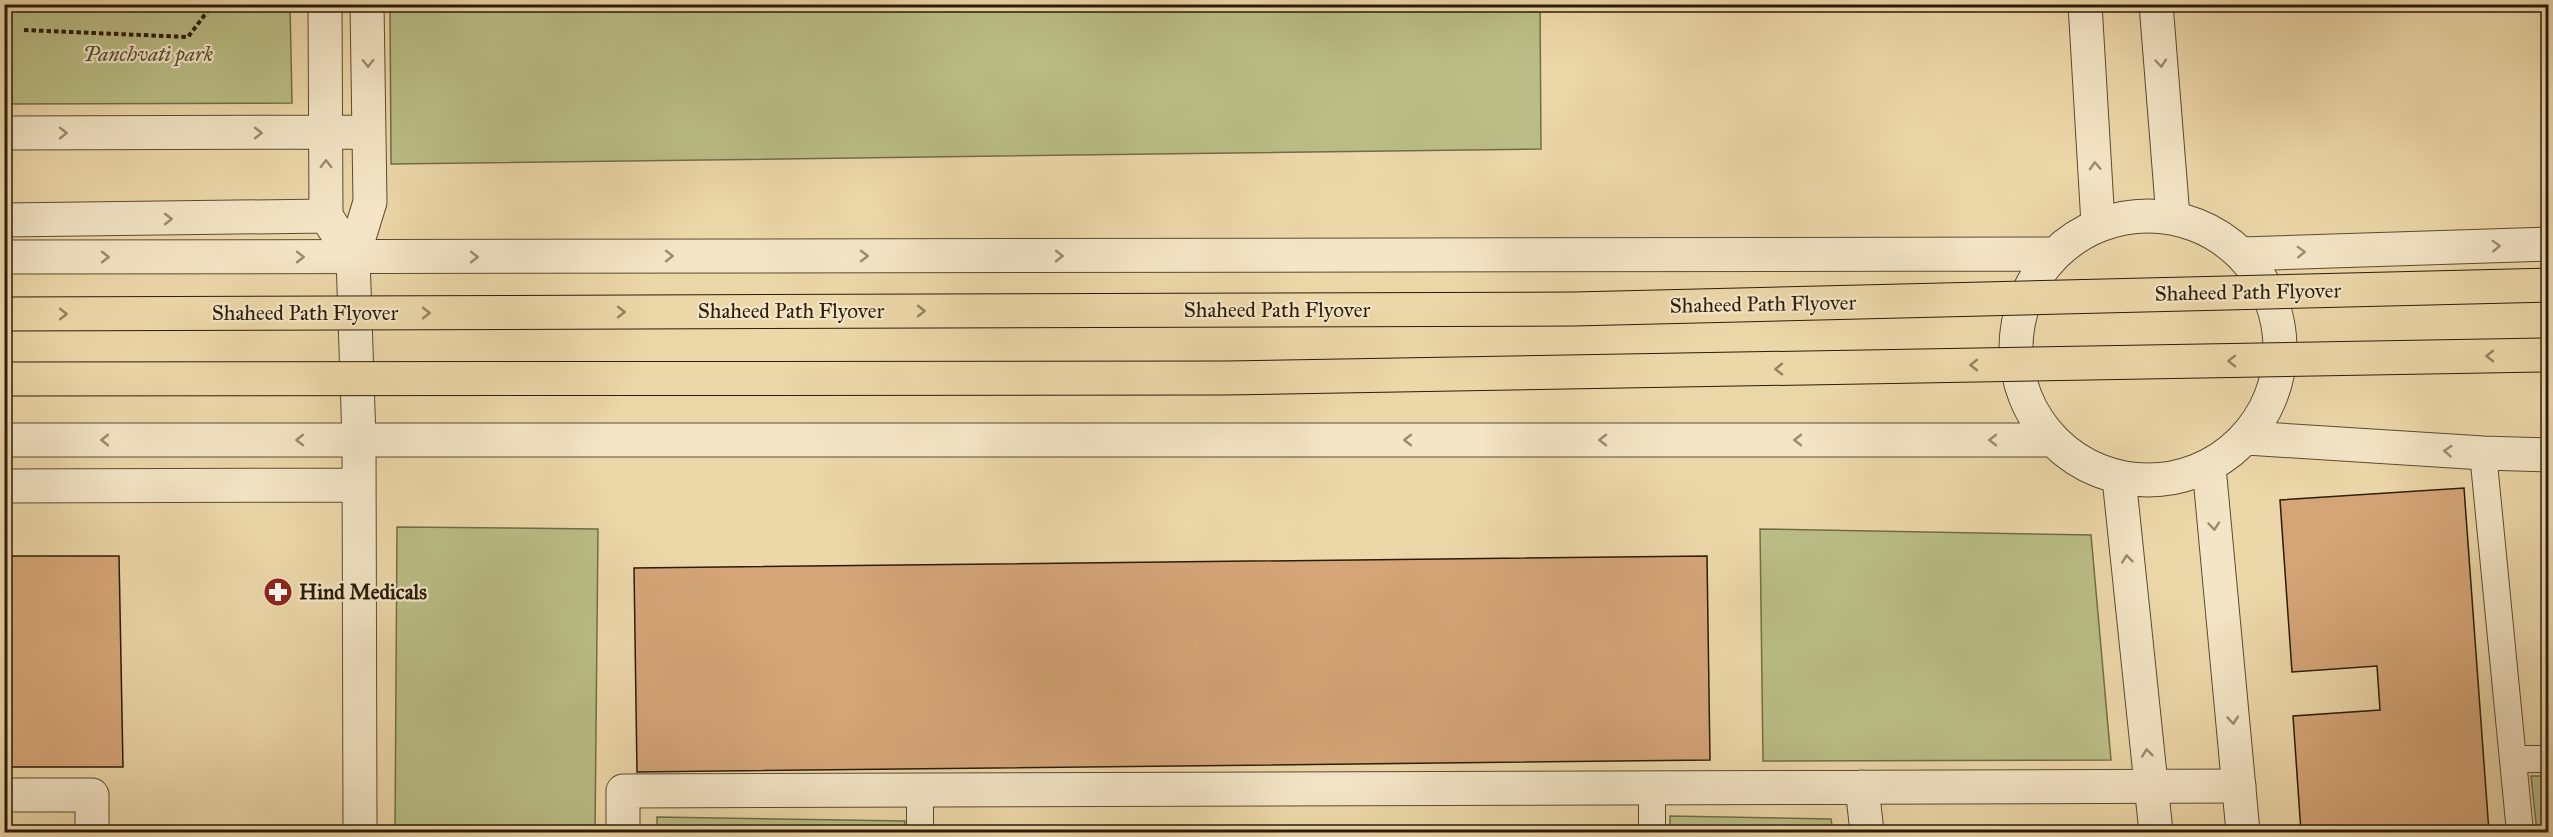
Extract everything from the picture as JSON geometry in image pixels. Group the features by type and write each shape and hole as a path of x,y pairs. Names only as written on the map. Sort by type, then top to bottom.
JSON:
{"highway":[{"name":"Shaheed Path Flyover","path":"4,314 1562,309 2548,285"},
{"path":"4,380 1226,378 2548,355"}],"street":[{"path":"325,4 326,216 352,257"},
{"path":"360,832 359,440 352,257 370,202 367,4"},
{"path":"2085,4 2098,224"},
{"path":"2156,4 2173,217"},
{"path":"4,133 369,132"},
{"path":"2141,214 2173,217 2215,233 2242,254 2277,314 2281,343 2275,387 2247,438 2209,468 2187,476 2154,482 2119,478 2087,466 2063,452 2051,440 2040,426 2024,397 2016,368 2018,320 2029,288 2053,254 2098,224 2141,214"},
{"path":"4,220 326,216"},
{"path":"2242,254 2548,244"},
{"path":"4,257 2053,254"},
{"path":"2247,438 2548,455"},
{"path":"4,440 2051,440"},
{"path":"2209,468 2243,832"},
{"path":"2119,478 2156,832"},
{"path":"4,486 359,485"},
{"path":"623,832 623,791 2239,786"},
{"path":"1862,787 1867,832"},
{"path":"4,795 92,795 92,832"}],"lane":[{"path":"2483,453 2520,832"},
{"path":"2514,759 2548,759"},
{"path":"1652,788 1652,832"},
{"path":"920,790 920,832"}],"path":[{"path":"24,30 189,37 213,4"}],"green space":[{"name":"Panchvati park","path":"4,5 290,5 292,103 5,104"},
{"path":"390,5 1540,5 1541,149 391,164"},
{"path":"397,527 598,529 595,832 395,832"},
{"path":"1760,529 2091,535 2111,760 1763,761"},
{"path":"2531,776 2548,776 2548,832 2537,832"},
{"path":"1670,816 1831,819 1833,832 1670,832"},
{"path":"657,817 905,821 904,832 657,832"},
{"path":"5,827 71,827 71,832 5,832"}],"building":[{"path":"2464,488 2489,832 2301,832 2293,716 2380,710 2377,666 2292,672 2280,500"},
{"path":"2546,547 2548,547 2548,733 2545,733"},
{"path":"4,556 119,556 123,767 4,767"},
{"path":"1707,556 1710,760 637,772 634,568"},
{"path":"946,827 1383,832 946,832"}],"place":[{"name":"Hind Medicals","path":"278,592"}]}
